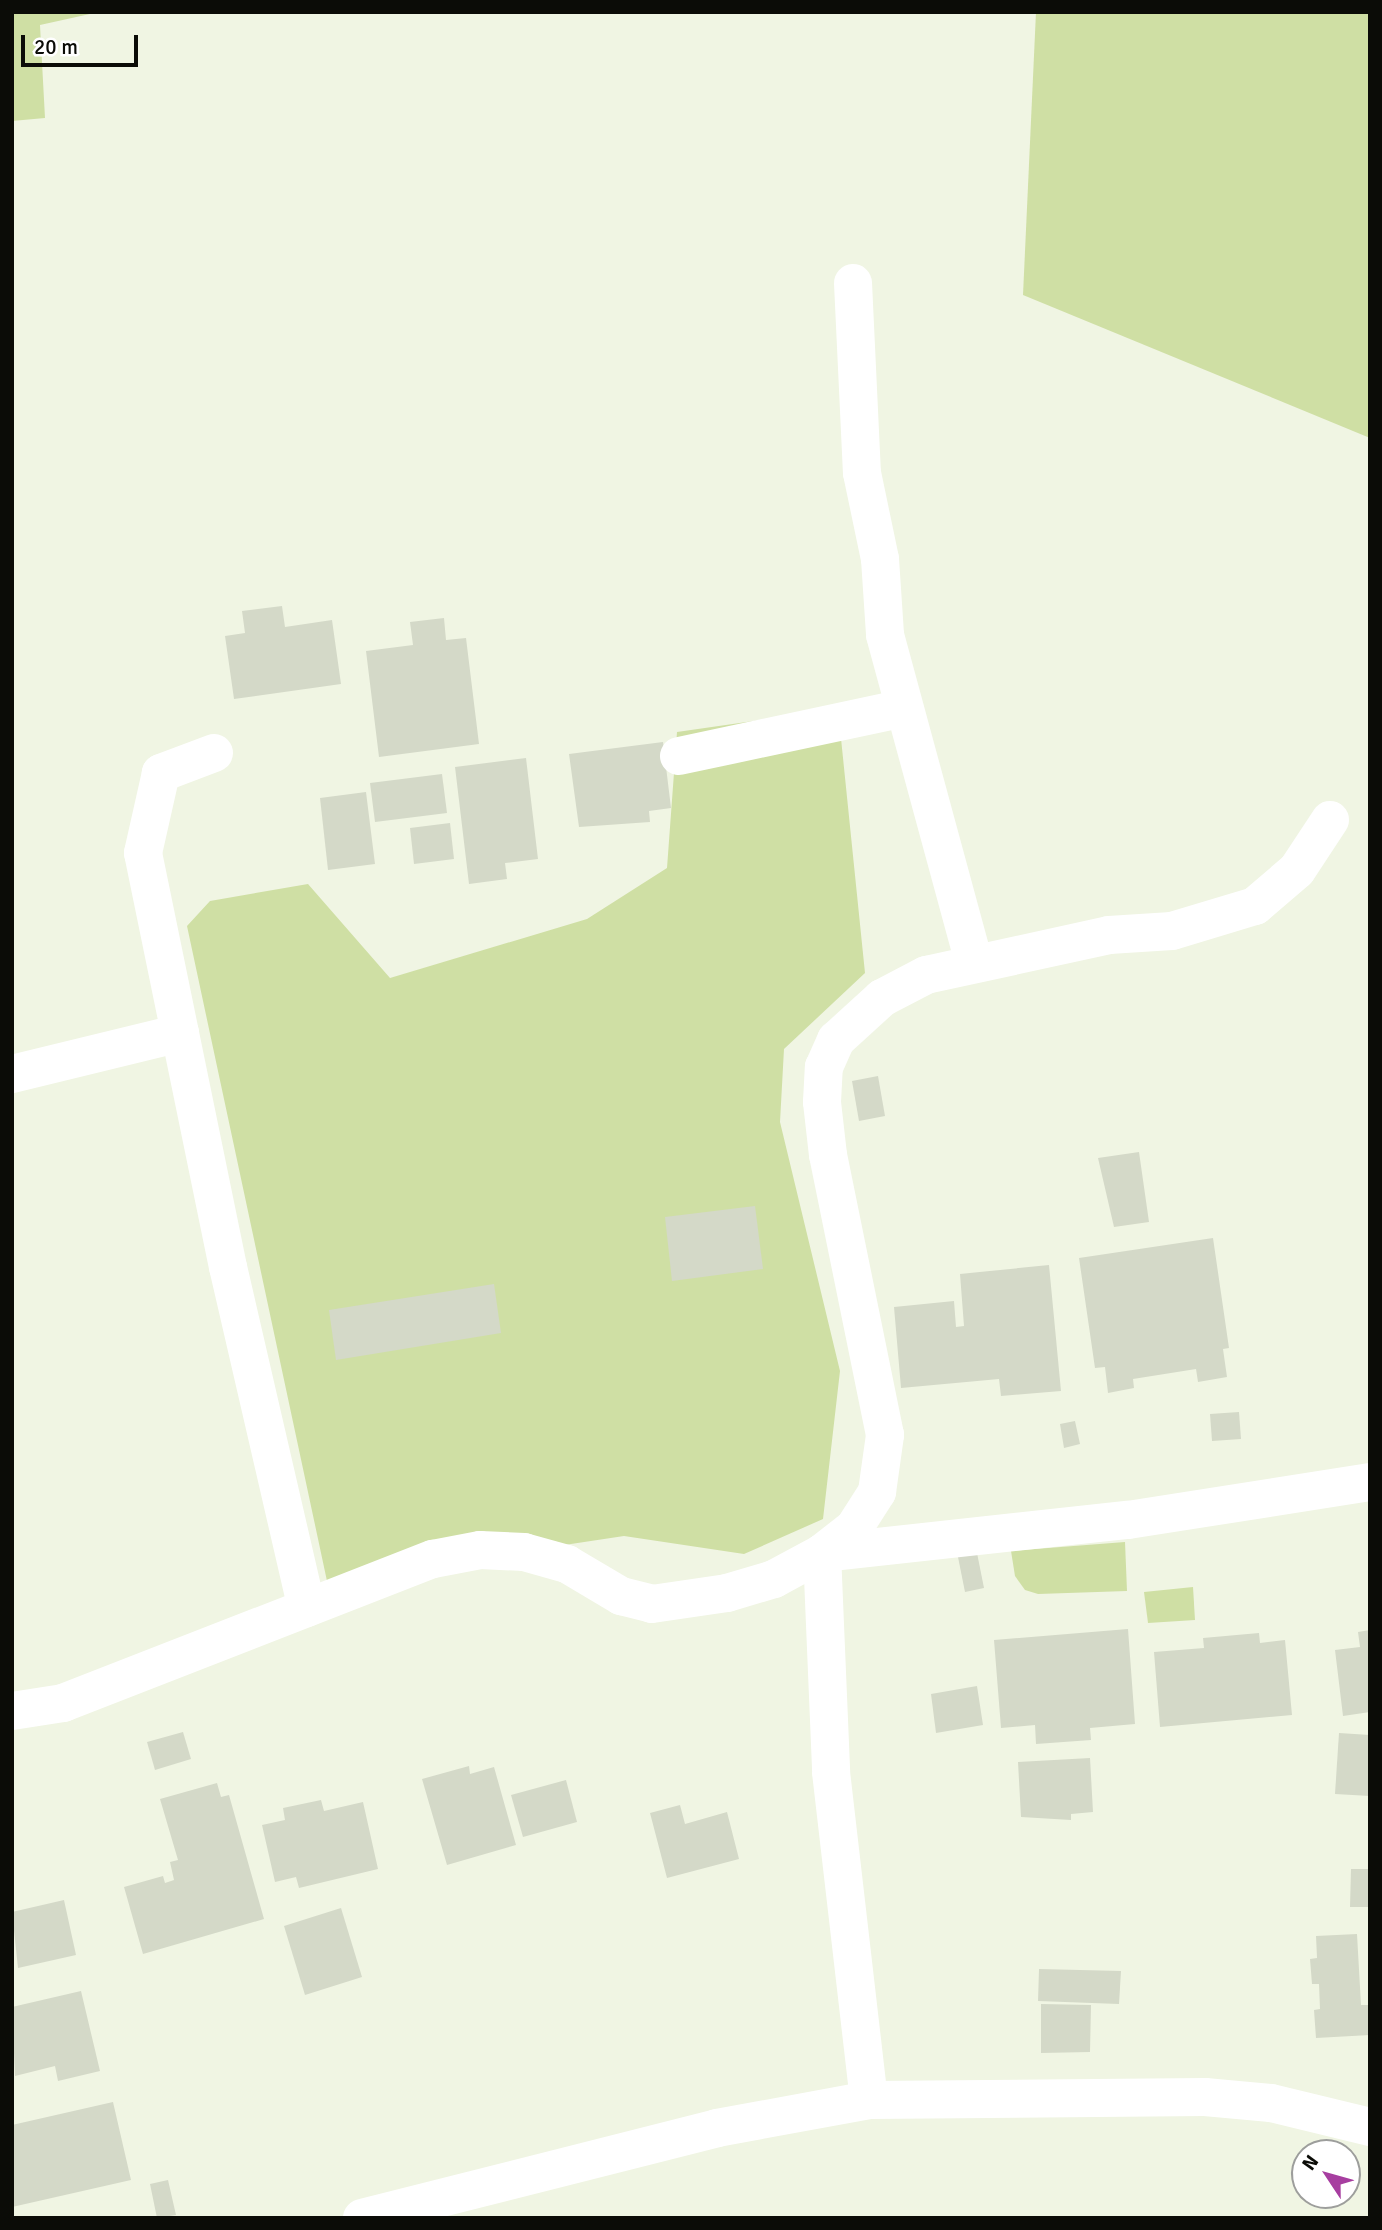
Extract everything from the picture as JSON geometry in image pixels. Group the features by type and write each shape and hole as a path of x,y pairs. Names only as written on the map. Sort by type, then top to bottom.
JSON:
{"street":[{"path":"853,283 862,473 880,559 885,635 974,962"},
{"path":"679,756 904,708"},
{"path":"214,753 161,773 143,853 307,1608"},
{"path":"12,1711 63,1703 433,1559 480,1550 524,1552 566,1564 621,1596 652,1604 727,1593 774,1579 822,1553 854,1528 877,1492 885,1435 832,1180 822,1102 824,1067 836,1040 882,998 926,975 974,962 1109,936 1172,930 1255,906 1297,870 1330,820"},
{"path":"12,1074 180,1033"},
{"path":"822,1553 1128,1520 1370,1482"},
{"path":"822,1553 831,1772 869,2100"},
{"path":"362,2218 717,2128 869,2100 1193,2097 1271,2102 1370,2127"}],"green space":[{"path":"12,12 99,12 40,25 45,118 12,121"},
{"path":"1036,12 1370,12 1370,438 1023,295"},
{"path":"838,709 865,973 784,1049 780,1122 840,1371 823,1519 744,1554 624,1536 327,1581 187,926 210,901 308,884 390,978 587,919 667,868 677,732"},
{"path":"1125,1542 1127,1591 1038,1594 1025,1590 1015,1576 1011,1551"},
{"path":"1193,1587 1195,1620 1148,1623 1144,1592"}],"building":[{"path":"282,606 285,627 332,620 341,684 234,699 225,636 245,633 242,611"},
{"path":"444,618 446,640 466,638 479,744 379,757 366,651 413,645 410,622"},
{"path":"663,742 671,808 649,811 650,822 579,827 569,754"},
{"path":"526,758 538,859 505,863 507,879 469,884 455,767"},
{"path":"442,774 447,813 375,822 370,783"},
{"path":"366,792 375,864 328,870 320,798"},
{"path":"450,823 454,859 414,864 410,828"},
{"path":"878,1076 885,1116 859,1121 852,1081"},
{"path":"1139,1152 1149,1222 1114,1227 1098,1158"},
{"path":"755,1206 763,1269 672,1281 665,1217"},
{"path":"1213,1238 1229,1348 1223,1349 1227,1377 1198,1382 1196,1369 1133,1379 1134,1388 1108,1393 1105,1367 1095,1368 1079,1258"},
{"path":"1049,1265 1061,1391 1001,1396 999,1379 901,1388 894,1307 954,1301 956,1327 964,1326 960,1274"},
{"path":"494,1284 501,1333 336,1360 329,1310"},
{"path":"1239,1412 1241,1439 1212,1441 1210,1414"},
{"path":"1075,1421 1080,1444 1064,1448 1060,1424"},
{"path":"976,1548 984,1588 965,1592 957,1552"},
{"path":"1128,1629 1135,1724 1090,1728 1091,1740 1036,1744 1035,1725 1001,1728 994,1640"},
{"path":"1370,1630 1370,1712 1343,1716 1335,1650 1360,1647 1358,1632"},
{"path":"1259,1633 1260,1643 1285,1640 1292,1715 1160,1727 1154,1652 1204,1648 1203,1638"},
{"path":"977,1686 983,1725 936,1733 931,1694"},
{"path":"183,1732 191,1759 155,1770 147,1742"},
{"path":"1339,1733 1370,1735 1370,1796 1335,1794"},
{"path":"1090,1758 1093,1812 1071,1814 1071,1820 1021,1817 1018,1762"},
{"path":"469,1766 470,1774 494,1767 516,1845 447,1865 422,1779"},
{"path":"566,1780 577,1822 523,1837 511,1795"},
{"path":"217,1783 221,1797 229,1795 264,1919 143,1954 124,1887 163,1876 165,1883 174,1880 170,1862 178,1860 160,1799"},
{"path":"321,1800 324,1811 363,1802 378,1869 299,1888 296,1877 275,1882 262,1825 285,1820 283,1808"},
{"path":"680,1805 685,1824 727,1812 739,1859 667,1878 650,1813"},
{"path":"1351,1869 1370,1869 1370,1907 1350,1907"},
{"path":"64,1900 76,1955 18,1968 12,1912"},
{"path":"341,1908 362,1977 305,1995 284,1926"},
{"path":"1357,1934 1361,2005 1370,2005 1370,2035 1316,2038 1314,2010 1320,2009 1319,1984 1312,1984 1310,1959 1317,1958 1316,1936"},
{"path":"1039,1969 1121,1971 1119,2004 1038,2001"},
{"path":"81,1991 100,2071 58,2081 55,2066 15,2076 12,2007"},
{"path":"1041,2004 1091,2005 1090,2052 1041,2053"},
{"path":"113,2102 131,2180 12,2207 12,2125"},
{"path":"168,2180 176,2215 157,2218 150,2184"}]}
